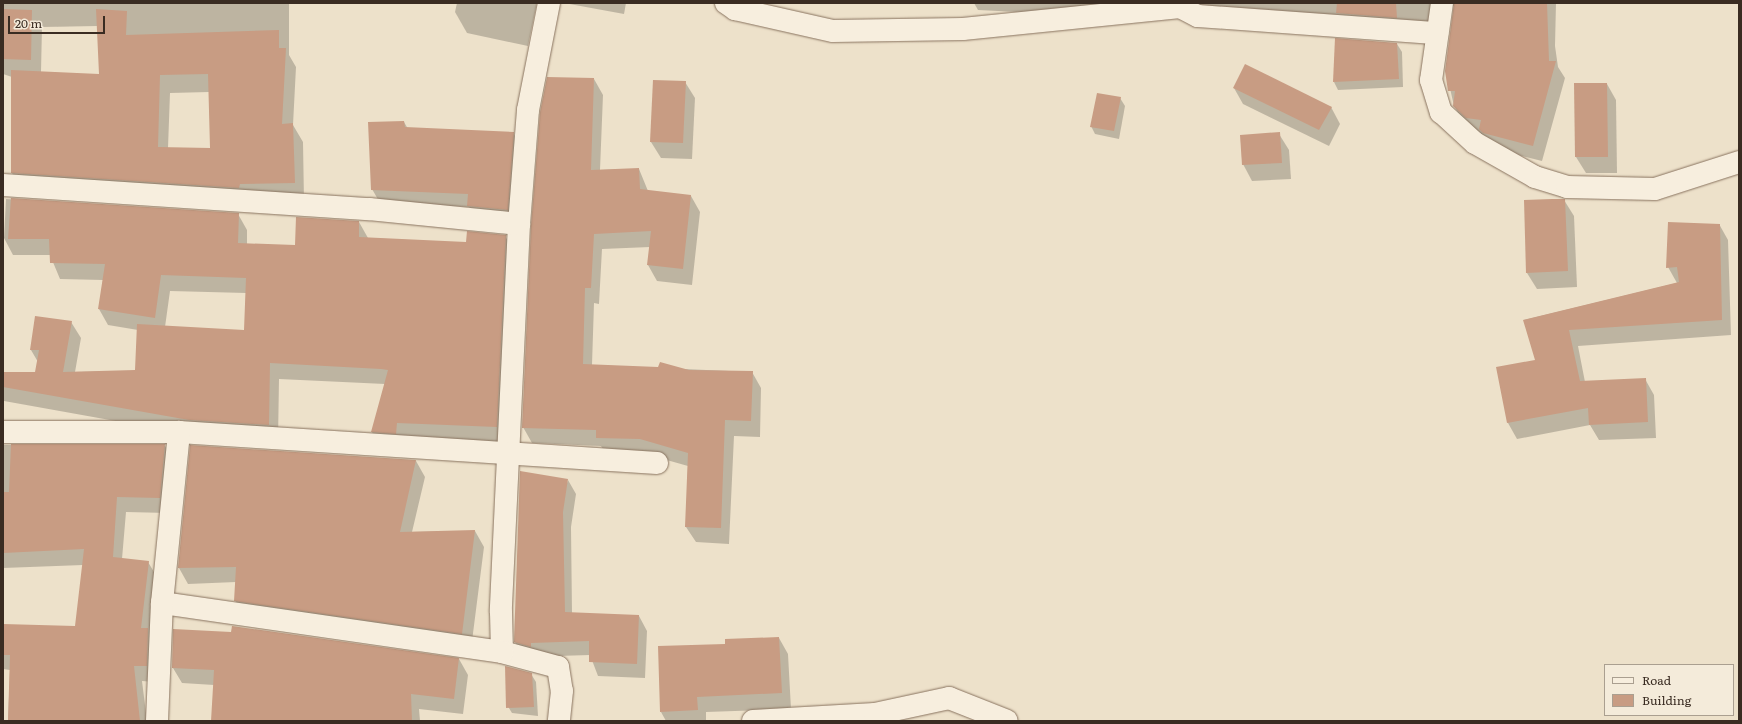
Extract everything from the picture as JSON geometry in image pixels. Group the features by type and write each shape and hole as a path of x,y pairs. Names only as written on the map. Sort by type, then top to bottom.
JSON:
{"street":[{"path":"502,652 507,454 519,224 528,110 549,3"},
{"path":"726,3 735,9 833,31 964,29 1035,12 1179,5 1198,16 1438,33"},
{"path":"1442,3 1431,80 1441,112 1475,143 1536,177 1567,187 1655,189 1739,162"},
{"path":"3,185 369,210 519,224"},
{"path":"3,432 179,432 657,463"},
{"path":"158,721 162,603 179,432"},
{"path":"162,603 502,652 558,667 562,690 559,721"},
{"path":"753,721 874,714 949,698 1006,721"}],"building":[{"path":"1337,3 1396,3 1397,18 1336,13"},
{"path":"1454,3 1547,3 1549,61 1556,61 1533,146 1483,133 1479,129 1481,120 1466,118 1453,106 1455,91 1448,91 1445,71"},
{"path":"3,9 32,10 31,60 3,59"},
{"path":"96,9 127,11 126,35 279,30 279,48 286,48 282,124 293,123 295,183 240,184 239,188 11,173 11,70 99,74","holes":["208,74 210,148 158,147 160,75"]},
{"path":"1335,38 1397,43 1399,79 1333,82"},
{"path":"1245,64 1332,107 1319,130 1233,88"},
{"path":"547,77 594,78 591,170 639,168 640,189 691,195 683,269 647,265 651,231 594,234 591,288 585,288 583,364 658,367 660,362 689,370 753,371 751,421 725,420 721,528 685,527 688,453 640,439 596,438 596,430 522,428 531,225 540,112"},
{"path":"653,80 686,81 683,143 650,142"},
{"path":"1574,83 1607,83 1608,157 1575,157"},
{"path":"1097,93 1121,97 1114,131 1090,127"},
{"path":"404,121 405,127 514,132 508,210 467,206 468,194 371,190 368,122"},
{"path":"1280,132 1282,163 1242,165 1240,135"},
{"path":"11,198 239,213 238,243 295,245 296,217 359,221 359,237 466,242 467,231 506,235 497,427 397,423 396,434 371,432 388,370 381,369 270,363 269,425 189,420 3,387 3,372 35,372 39,350 30,350 35,316 72,321 63,372 135,370 137,324 244,330 246,278 161,275 155,318 98,309 105,264 50,263 49,239 8,239"},
{"path":"1565,199 1568,271 1526,273 1524,200"},
{"path":"1668,222 1720,224 1722,320 1569,330 1580,381 1646,378 1648,422 1589,425 1588,408 1507,423 1496,367 1535,360 1523,320 1679,282 1677,267 1666,268"},
{"path":"11,444 165,444 160,498 117,497 113,557 149,561 141,628 148,628 147,666 134,666 140,721 8,721 10,655 3,655 3,624 75,626 84,549 3,553 3,492 9,492"},
{"path":"190,445 416,460 400,532 475,530 462,634 234,601 236,567 178,568"},
{"path":"520,471 568,479 563,512 565,612 639,615 637,664 589,662 589,641 531,643 531,647 514,642"},
{"path":"232,626 459,658 454,699 411,694 412,721 211,721 214,670 172,668 173,629 231,632"},
{"path":"779,637 782,693 697,697 698,710 660,712 658,646 725,644 725,639"},
{"path":"505,666 532,673 534,707 506,708"}]}
